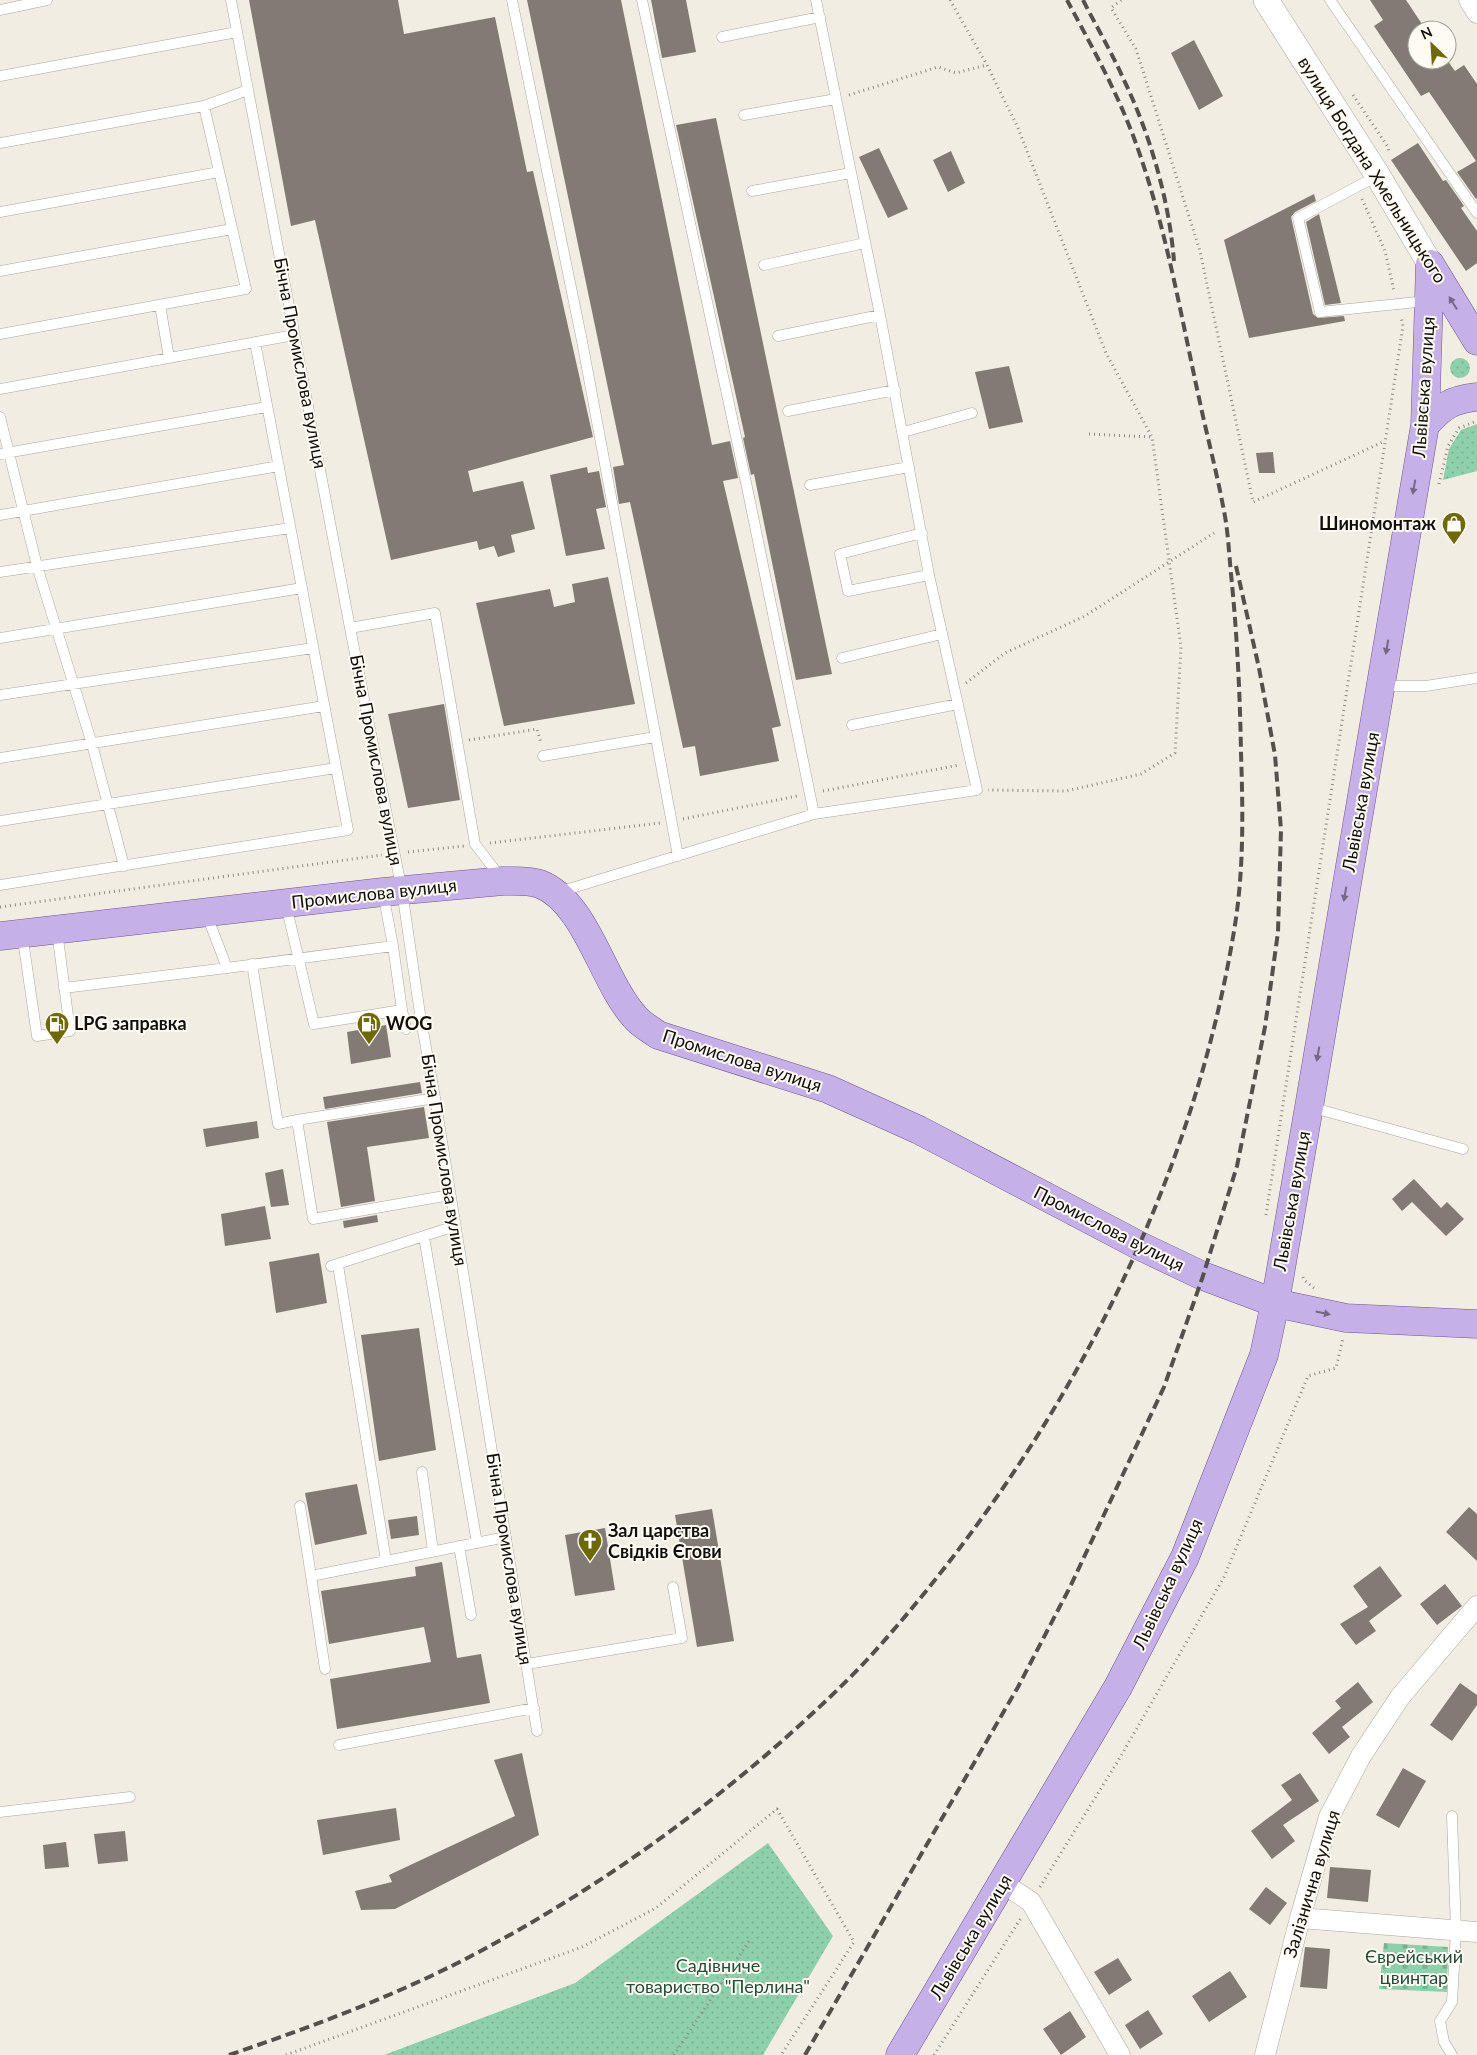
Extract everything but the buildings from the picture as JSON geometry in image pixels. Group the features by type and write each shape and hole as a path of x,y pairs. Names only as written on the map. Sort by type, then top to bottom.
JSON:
{"main road":[{"name":"Львівська вулиця","path":"900,2055 1118,1687 1185,1557 1264,1355 1275,1303 1425,425 1430,264"},
{"name":"вулиця Богдана Хмельницького","path":"1430,264 1477,341"},
{"path":"1425,425 1444,406 1465,398 1477,397"},
{"name":"Промислова вулиця","path":"11,934 392,891 503,881 540,884 566,901 578,919 613,986 634,1017 658,1035 828,1089 919,1130 1140,1246 1203,1276 1275,1303 1346,1318 1477,1324"}],"street":[{"name":"вулиця Богдана Хмельницького","path":"1266,0 1367,181 1430,264"},
{"path":"1469,0 1477,13"},
{"name":"Залізнична вулиця","path":"1265,2055 1300,1918 1329,1817 1361,1756 1400,1697 1477,1606"},
{"path":"1003,1883 1031,1902 1120,2055"},
{"path":"1300,1918 1477,1932"}],"lane":[{"path":"0,10 47,0"},
{"name":"Бічна Промислова вулиця","path":"231,0 350,628 392,891 420,1014 435,1098 537,1731"},
{"path":"512,0 582,341 678,856"},
{"path":"642,0 748,492 814,814"},
{"path":"556,893 814,814 977,790 929,575 895,390 816,0"},
{"path":"1330,0 1477,213"},
{"path":"722,37 820,17"},
{"path":"0,76 237,32"},
{"path":"0,143 204,106 248,90"},
{"path":"744,115 836,99"},
{"path":"0,334 246,289 204,106"},
{"path":"0,212 219,172"},
{"path":"752,191 851,173"},
{"path":"1367,181 1298,218 1320,312 1430,300"},
{"path":"0,271 232,229"},
{"path":"764,265 866,243"},
{"path":"160,304 169,358"},
{"path":"778,336 880,315"},
{"path":"0,390 294,335"},
{"path":"0,885 348,830 255,342"},
{"path":"788,411 895,390"},
{"path":"4,454 267,407"},
{"path":"903,432 972,413"},
{"path":"0,417 4,454 24,511 37,566 72,685 92,744 124,866"},
{"path":"0,515 278,466"},
{"path":"810,485 909,467"},
{"path":"0,572 290,528"},
{"path":"922,533 840,554 848,591 929,575"},
{"path":"0,638 302,588"},
{"path":"350,628 435,613 475,844 503,881"},
{"path":"842,658 942,634"},
{"path":"0,695 313,648"},
{"path":"1381,686 1426,686 1477,678"},
{"path":"852,725 958,704"},
{"path":"0,758 324,706"},
{"path":"543,756 655,737"},
{"path":"0,821 336,768"},
{"path":"392,891 393,946 406,1029"},
{"path":"286,904 314,1024 402,1010"},
{"path":"206,913 227,968"},
{"path":"11,934 37,1036 70,1031 56,928"},
{"path":"64,988 393,946"},
{"path":"252,964 278,1124 435,1098"},
{"path":"1309,1106 1463,1149"},
{"path":"297,1120 313,1219 450,1195"},
{"path":"386,1561 335,1266 455,1226"},
{"path":"424,1237 477,1543"},
{"path":"422,1472 434,1552"},
{"path":"300,1506 325,1669"},
{"path":"311,1576 506,1537"},
{"path":"460,1546 471,1615"},
{"path":"526,1664 682,1638 674,1587"},
{"path":"339,1745 534,1708"},
{"path":"0,1812 130,1797"},
{"path":"1452,1816 1456,1931 1452,2002 1440,2021 1444,2042 1452,2055"}],"path":[{"path":"950,0 987,65 1018,128 1106,353 1152,437 1181,647 1176,753 1141,774 1066,791 977,790"},
{"path":"1121,0 1111,8 1136,49 1200,251 1253,502 1385,441"},
{"path":"836,99 938,67 956,73 987,65"},
{"path":"1266,1216 1403,326 1367,181"},
{"path":"1089,434 1152,437"},
{"path":"955,691 1005,653 1085,616 1214,533"},
{"path":"458,742 538,729 543,756"},
{"path":"407,852 671,821 971,762"},
{"path":"1301,1272 1304,1280 1320,1292"},
{"path":"934,2055 1118,1761 1224,1577 1308,1376 1336,1368 1345,1330"},
{"path":"286,2055 582,1948 656,1908 777,1809 854,1942 781,2055"},
{"path":"674,2055 750,1938"}],"green space":[{"path":"1460,358 1467,361 1470,368 1467,375 1460,378 1453,375 1450,368 1453,361"},
{"path":"1477,424 1477,471 1443,480 1449,449 1461,430"},
{"name":"Садівниче товариство \"Перлина\"","path":"768,1843 833,1936 763,2055 384,2055 575,1983"},
{"name":"Єврейський цвинтар","path":"1384,1943 1448,1947 1447,1992 1379,1989"}],"railway":[{"path":"229,2055 361,2007 425,1979 527,1925 603,1878 676,1827 747,1771 795,1729 851,1676 890,1634 952,1558 1010,1477 1063,1393 1110,1306 1152,1216 1186,1123 1214,1028 1234,931 1240,887 1242,820 1237,641 1224,511 1155,202 1127,120 1103,68 1067,0"},
{"path":"1083,0 1133,99 1150,144 1168,214 1174,261"},
{"path":"805,2055 1018,1687 1070,1587 1164,1387 1203,1276 1237,1166 1265,1027 1278,932 1281,830 1275,755 1259,668 1236,566"}],"place":[{"name":"Шиномонтаж","path":"1454,545"},
{"name":"LPG заправка","path":"57,1045"},
{"name":"WOG","path":"369,1045"},
{"name":"Зал царства Свідків Єгови","path":"590,1562"}]}
